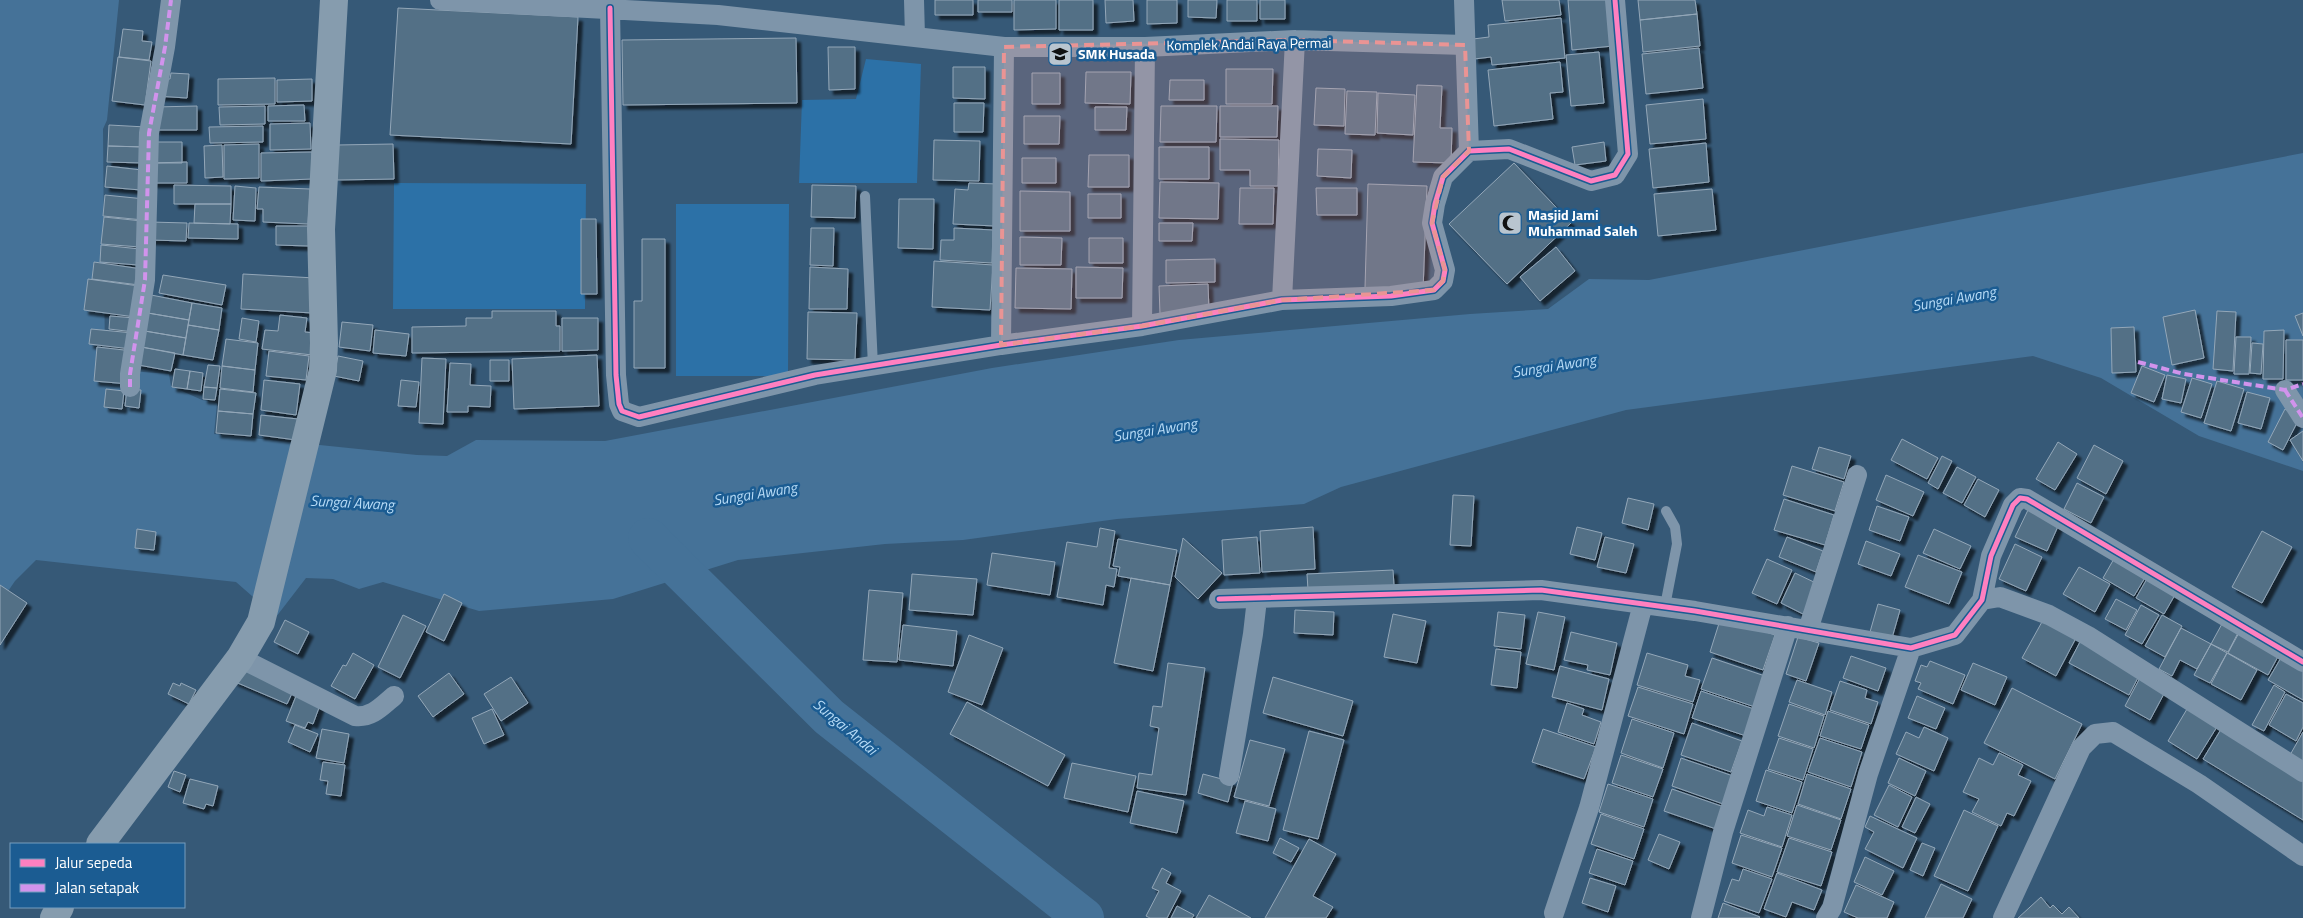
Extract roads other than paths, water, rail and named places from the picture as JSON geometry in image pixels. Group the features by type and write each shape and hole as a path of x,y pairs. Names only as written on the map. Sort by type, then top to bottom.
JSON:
{"street":[{"path":"130,386 130,374 145,280 149,132 165,48 171,0"},
{"path":"101,843 240,658 261,622 323,370 321,229 334,0"},
{"name":"Komplek Andai Raya Permai","path":"440,0 718,14 1004,47 1145,47 1295,40 1465,44"},
{"path":"914,0 915,36"},
{"path":"1464,0 1469,151"},
{"path":"610,8 616,375 619,404 622,411 631,416 648,415 815,375 1001,345 1142,326 1282,300 1391,296 1434,290 1443,282 1445,270 1432,223 1435,204 1443,177 1469,151 1509,149 1591,181 1616,175 1628,154 1615,0"},
{"path":"1282,300 1295,40"},
{"path":"1001,345 1004,47"},
{"path":"1142,326 1145,47"},
{"path":"2285,390 2303,418"},
{"path":"1808,630 1857,475"},
{"path":"1219,599 1541,590 1665,606 1911,648 1956,635 1982,600 1991,556 2013,505 2020,498 2027,500 2303,662"},
{"path":"1982,600 2000,597 2049,615 2088,636 2303,772"},
{"path":"1229,776 1253,634 1257,599"},
{"path":"1554,914 1589,808 1643,604"},
{"path":"1701,918 1723,832 1788,626"},
{"path":"1826,918 1834,900 1868,774 1911,648"},
{"path":"240,658 355,716 365,717 373,714 394,696"},
{"path":"2003,918 2081,748 2095,734 2113,732 2199,784 2303,856"}],"lane":[{"path":"865,196 873,366"},
{"path":"1665,606 1677,544 1675,527 1666,511"}],"water":[{"name":"Sungai Awang","path":"0,0 119,0 107,120 103,129 105,369 169,374 171,386 202,400 217,403 214,434 417,455 447,456 476,440 605,441 992,368 1179,340 1470,314 1548,309 1589,279 1649,280 2303,153 2303,471 2199,436 2101,378 2033,356 1626,410 1341,487 1304,504 1117,519 963,540 885,544 738,560 613,599 479,611 383,582 359,589 333,579 306,578 276,617 236,582 36,560 15,581 0,603"}],"waterway":[{"name":"Sungai Andai","path":"648,538 829,717 1084,918"}],"place":[{"name":"SMK Husada","path":"1060,54"},
{"name":"Masjid Jami Muhammad Saleh","path":"1510,223"}]}
